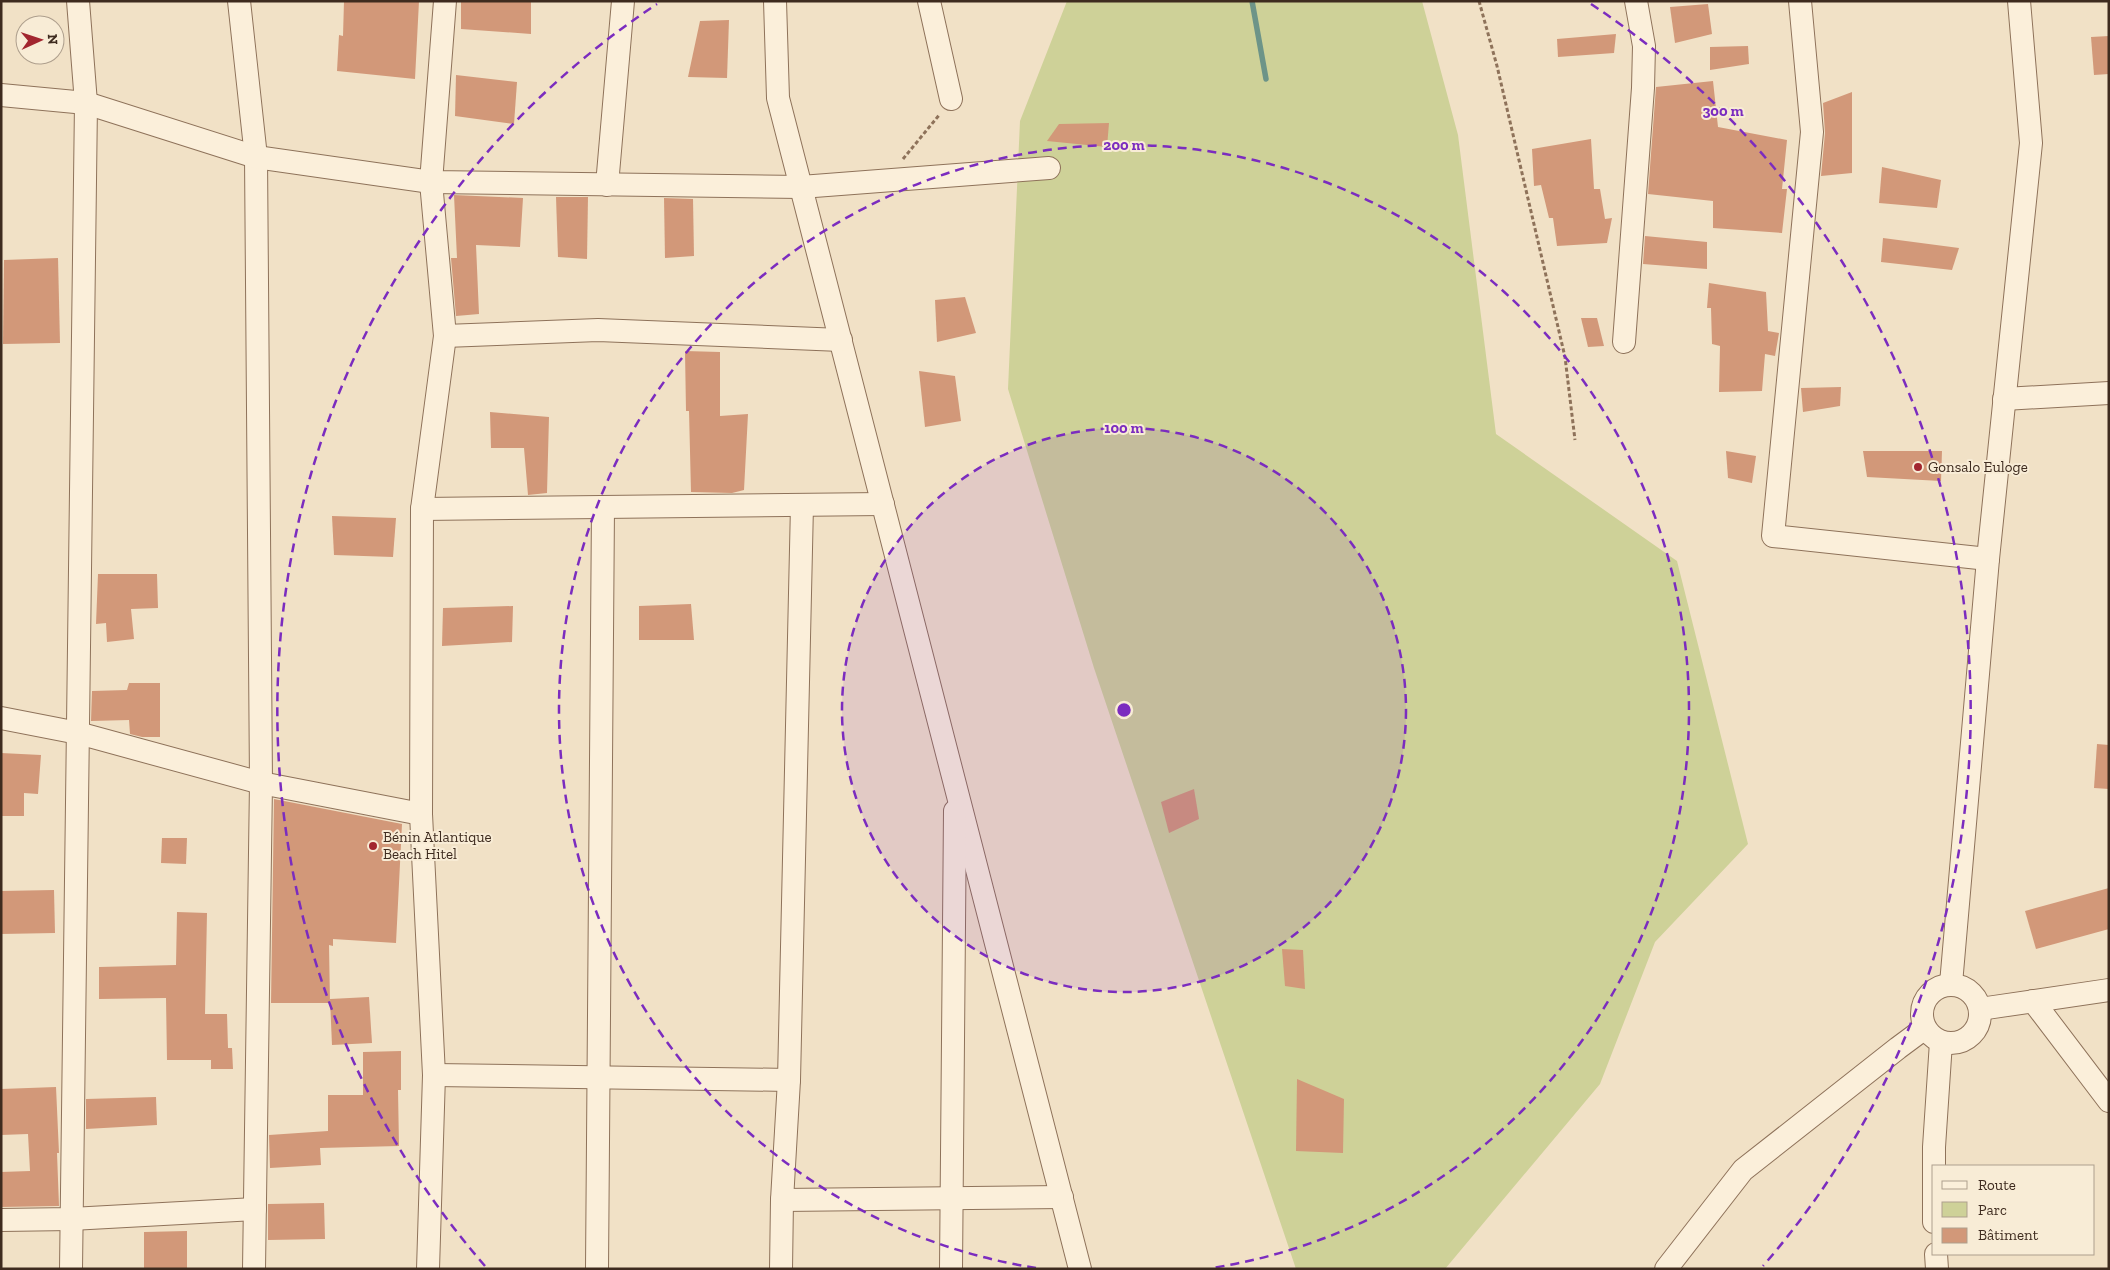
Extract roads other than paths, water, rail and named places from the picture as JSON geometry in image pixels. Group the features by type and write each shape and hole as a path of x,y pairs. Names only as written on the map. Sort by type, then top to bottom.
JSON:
{"street":[{"path":"71,1269 86,103 78,1"},
{"path":"239,1 256,157 261,783 254,1269"},
{"path":"428,1269 434,1075 421,814 422,509 445,336 432,182 445,1"},
{"path":"607,185 623,1"},
{"path":"775,1 778,98 1080,1269"},
{"path":"929,1 952,100"},
{"path":"1624,342 1643,88 1644,46 1636,1"},
{"path":"1800,1 1812,132 1773,536 1988,559"},
{"path":"1951,984 1988,559 2031,143 2019,1"},
{"path":"1,95 86,103 256,157 432,182 801,187 1049,168"},
{"path":"445,336 598,330 840,340"},
{"path":"2004,399 2109,393"},
{"path":"422,509 883,504"},
{"path":"781,1269 782,1200 789,1080 802,505"},
{"path":"598,1269 603,507"},
{"path":"1,718 78,733 261,783 421,814"},
{"path":"951,1269 955,780"},
{"path":"1666,1269 1743,1170 1898,1048 1933,1035 1951,1043 1961,1042 1970,1037 1980,1019 1977,999 1970,991 1961,986 1951,984 1932,990 1922,1008 1922,1018 1933,1035 1934,1165"},
{"path":"1980,1009 2109,990"},
{"path":"2034,1001 2109,1101"},
{"path":"434,1075 789,1080"},
{"path":"782,1200 1062,1197"},
{"path":"1,1220 71,1219 255,1208"},
{"path":"1936,1255 1937,1269"}],"waterway":[{"path":"1252,1 1266,79"}],"place":[{"name":"Gonsalo Euloge","path":"1918,467"},
{"name":"Bénin Atlantique Beach Hitel","path":"373,846"}]}
